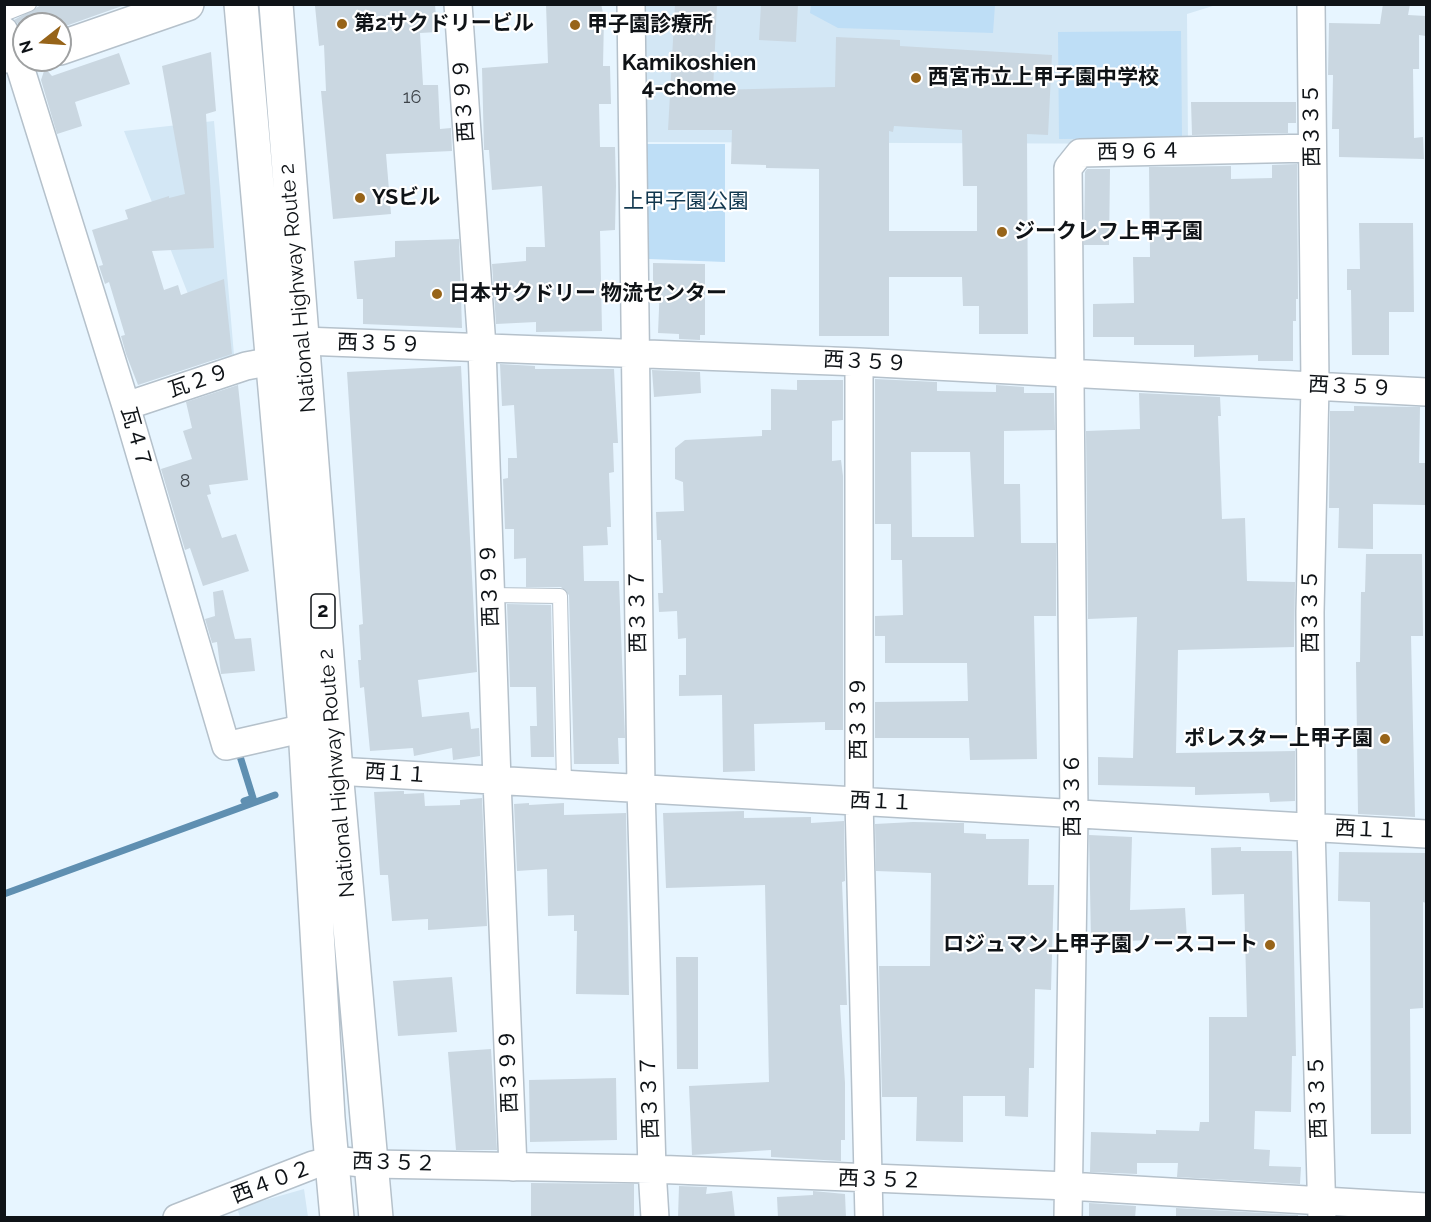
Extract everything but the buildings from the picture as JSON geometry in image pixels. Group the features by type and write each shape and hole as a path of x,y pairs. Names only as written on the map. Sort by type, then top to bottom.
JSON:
{"main road":[{"path":"72,44 187,4"},
{"name":"National Highway Route 2","path":"242,4 305,728 337,1218"},
{"name":"National Highway Route 2","path":"276,4 336,771 376,1218"}],"street":[{"name":"西３９９","path":"458,4 482,347 513,1167"},
{"name":"西３３７","path":"631,4 641,788 652,1169 656,1218"},
{"name":"西３３５","path":"1311,4 1315,385 1310,612 1311,827 1322,1209"},
{"name":"瓦４７","path":"19,72 126,406 226,746 305,728"},
{"name":"西９６４","path":"1070,372 1068,168 1080,153 1312,148"},
{"name":"西３５９","path":"303,341 859,362 1426,392"},
{"name":"瓦２９","path":"126,406 246,366 273,361"},
{"name":"西３３９","path":"859,362 859,800 869,1218"},
{"name":"西３３６","path":"1068,1218 1074,813 1070,372"},
{"name":"西１１","path":"336,771 1426,834"},
{"name":"西３５２","path":"333,1160 372,1164 652,1169 867,1180 1068,1186 1322,1209 1426,1207"},
{"name":"西４０２","path":"177,1218 333,1160"}],"lane":[{"path":"4,14 29,4"},
{"path":"491,596 560,596 564,784"}],"shaded area":[{"name":"西宮市立上甲子園中学校","path":"644,5 1216,5 1187,14 1188,144 644,142"},
{"path":"214,121 234,355 214,360 124,131"},
{"path":"304,1189 308,1217 240,1217 237,1208"}],"green space":[{"path":"811,4 995,4 993,33 838,28 810,13"},
{"path":"1181,31 1182,138 1059,139 1058,32"},
{"name":"上甲子園公園","path":"646,144 725,144 725,262 649,259"}],"waterway":[{"path":"239,753 253,798 244,801"},
{"path":"4,894 275,795"}],"place":[{"name":"第2サクドリービル","path":"342,24"},
{"name":"甲子園診療所","path":"575,25"},
{"name":"西宮市立上甲子園中学校","path":"916,78"},
{"name":"YSビル","path":"360,198"},
{"name":"ジークレフ上甲子園","path":"1002,232"},
{"name":"日本サクドリー 物流センター","path":"437,294"},
{"name":"ポレスター上甲子園","path":"1385,739"},
{"name":"ロジュマン上甲子園ノースコート","path":"1270,945"}],"district":[{"name":"Kamikoshien 4-chome","path":"689,76"}]}
